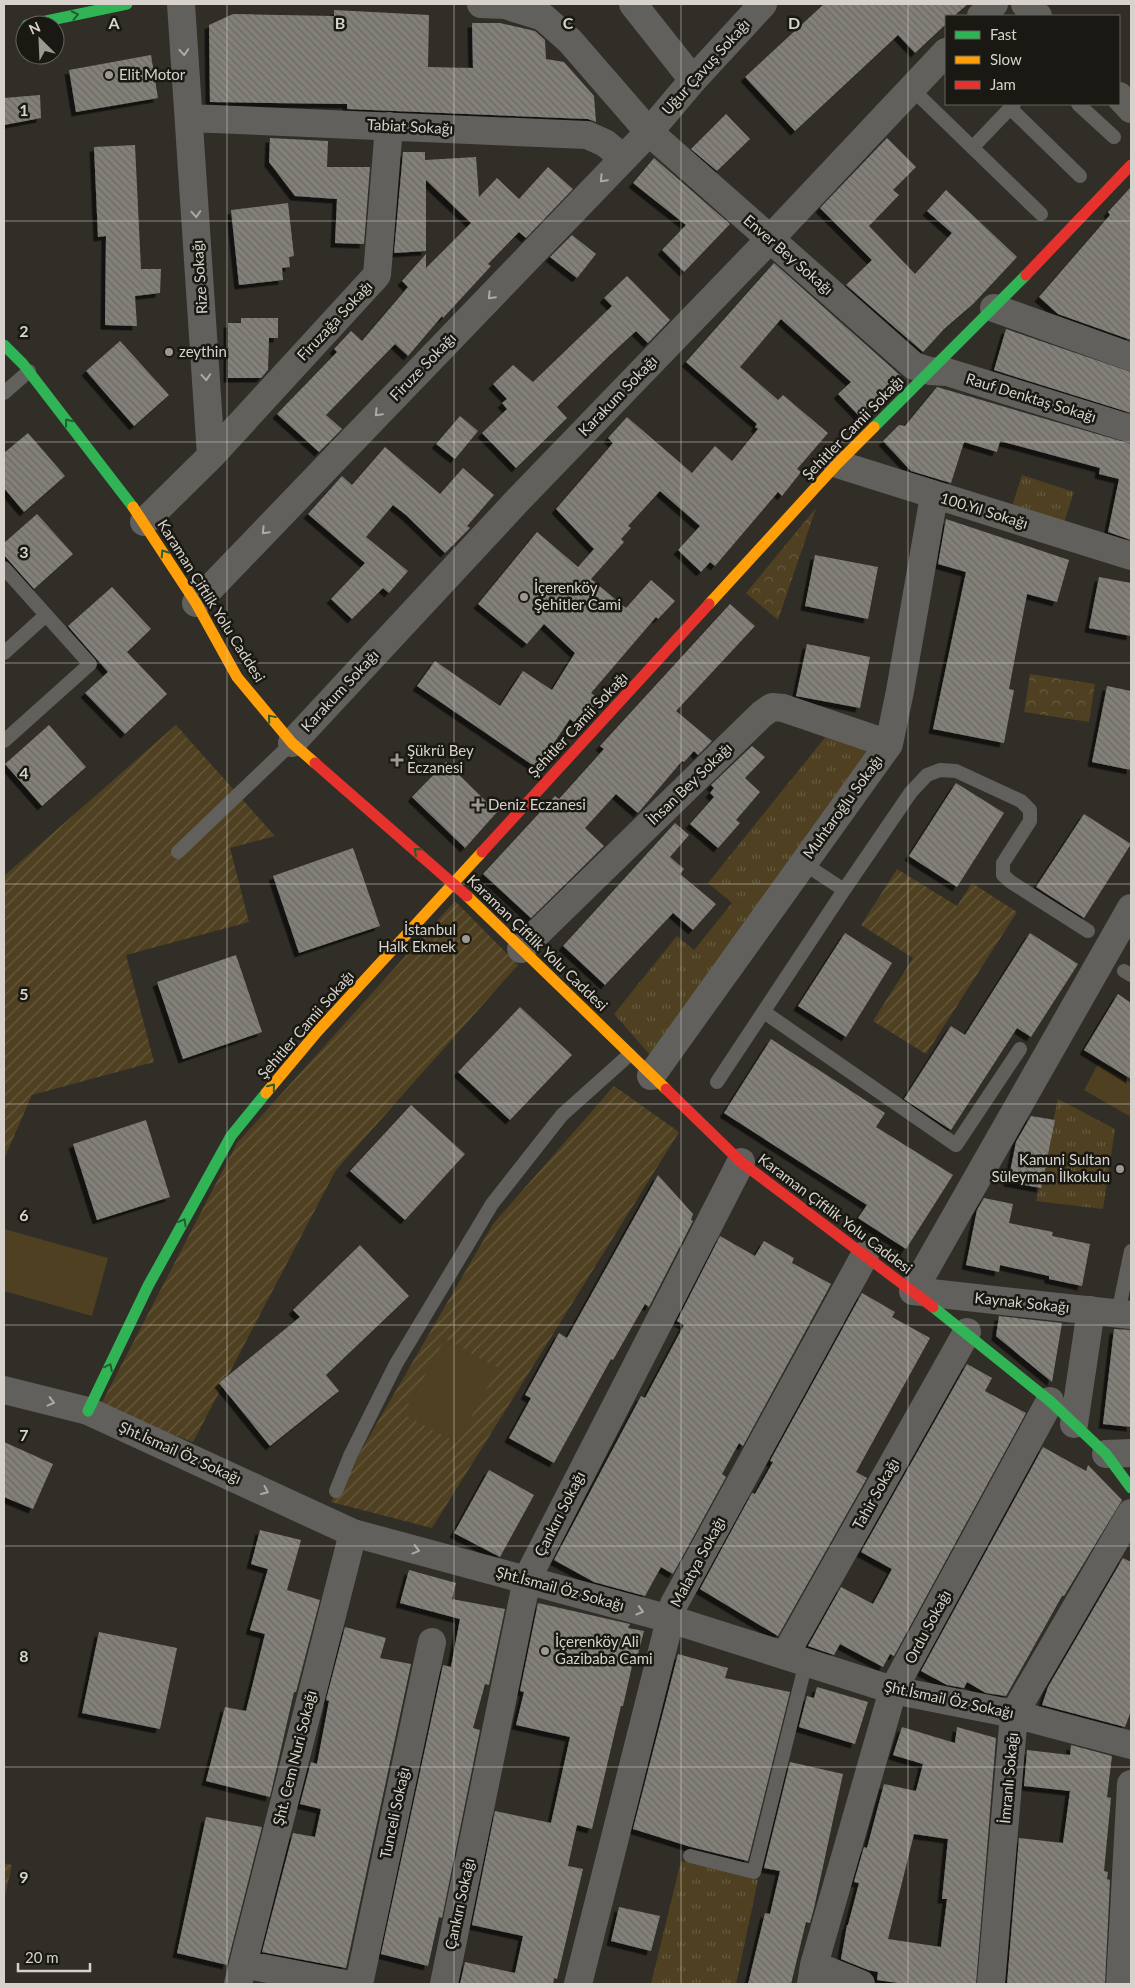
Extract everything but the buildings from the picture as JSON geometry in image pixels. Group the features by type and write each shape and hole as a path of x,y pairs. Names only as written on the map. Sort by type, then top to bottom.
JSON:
{"street":[{"path":"65,17 127,4"},
{"name":"Rize Sokağı","path":"181,4 211,456"},
{"name":"Enver Bey Sokağı","path":"481,4 505,5 543,17 570,41 649,132 914,366 930,371"},
{"path":"633,4 693,80"},
{"name":"Uğur Çavuş Sokağı","path":"649,132 693,80 763,4"},
{"path":"982,15 994,4"},
{"path":"1025,4 1037,15"},
{"name":"Karakum Sokağı","path":"292,743 518,500 770,239 945,53"},
{"path":"1120,97 1131,109"},
{"name":"Tabiat Sokağı","path":"190,118 587,135 606,143 623,158"},
{"name":"Firuzağa Sokağı","path":"211,456 377,274 389,126"},
{"name":"Firuze Sokağı","path":"196,603 649,132"},
{"name":"Şehitler Camii Sokağı","path":"88,1411 148,1286 231,1136 317,1032 837,464 994,308 1131,165"},
{"path":"994,308 1131,357"},
{"name":"Karaman Çiftlik Yolu Caddesi","path":"4,345 28,371 144,522 196,603 237,677 292,743 454,882 629,1055 741,1162 967,1332 1050,1401 1074,1424 1119,1454 1131,1488"},
{"name":"Rauf Denktaş Sokağı","path":"930,371 947,372 1131,429"},
{"path":"144,522 211,456"},
{"name":"100.Yıl Sokağı","path":"837,464 934,496 1131,556"},
{"name":"Muhtaroğlu Sokağı","path":"651,1076 889,744 934,496"},
{"name":"İhsan Bey Sokağı","path":"522,949 762,714 772,707 783,708 889,744"},
{"path":"913,1291 1131,908"},
{"name":"Çankırı Sokağı","path":"444,1984 527,1579 741,1162"},
{"name":"Malatya Sokağı","path":"578,1984 674,1604 865,1255"},
{"name":"Kaynak Sokağı","path":"913,1291 1125,1314"},
{"path":"1074,1424 1091,1310"},
{"name":"Tahir Sokağı","path":"796,1659 967,1332"},
{"name":"Şht.İsmail Öz Sokağı","path":"4,1390 88,1411 353,1532 670,1619 894,1690 1014,1714 1131,1745"},
{"name":"Ordu Sokağı","path":"813,1975 894,1690 1050,1401"},
{"name":"İmranlı Sokağı","path":"991,1984 1014,1714 1131,1513"},
{"name":"Şht. Cem Nuri Sokağı","path":"240,1974 353,1532"},
{"name":"Tunceli Sokağı","path":"359,1984 432,1642"},
{"path":"1120,1984 1131,1784"},
{"path":"240,1974 345,1984"},
{"path":"813,1975 861,1984"}],"lane":[{"path":"911,88 1041,214"},
{"path":"1079,105 1114,137"},
{"path":"973,147 1012,106 1080,176"},
{"path":"4,393 28,371"},
{"path":"4,568 90,664 4,742"},
{"path":"4,653 46,615"},
{"path":"178,852 292,743"},
{"path":"717,1082 911,792 927,775 940,770 956,771 1021,801 1030,810 1030,821 1003,863 1003,875 1088,931"},
{"path":"803,863 844,890"},
{"path":"764,1012 956,1145 1020,1049"},
{"path":"336,1491 350,1456 396,1364 492,1204 562,1115 629,1055"},
{"path":"1125,1314 1131,1251"},
{"path":"690,1856 754,1872 796,1659"}],"green space":[{"path":"1022,475 1074,492 1064,523 1012,506"},
{"path":"816,508 778,620 746,593"},
{"path":"1030,674 1095,684 1089,722 1024,712"},
{"path":"176,725 275,836 230,848 249,922 126,955 154,1062 32,1095 4,1159 4,876"},
{"path":"831,730 889,744 666,1073 614,1014 677,936 694,950 732,903 708,883"},
{"path":"897,869 957,906 972,883 1017,912 926,1054 873,1021 913,958 861,925"},
{"path":"455,901 518,965 336,1170 193,1442 99,1408 237,1143"},
{"path":"1098,1064 1131,1083 1131,1112 1129,1116 1084,1090"},
{"path":"614,1086 679,1132 432,1528 331,1502 493,1224"},
{"path":"1058,1099 1115,1129 1103,1209 1036,1201"},
{"path":"4,1229 108,1258 92,1316 4,1291"},
{"path":"445,1339 498,1368 457,1443 403,1414"},
{"path":"681,1861 758,1880 736,1984 651,1984"},
{"path":"4,1863 12,1865 4,1900"}],"traffic: fast":[{"path":"65,17 127,4"},
{"path":"874,427 1026,275"},
{"path":"4,345 23,364 133,507"},
{"path":"88,1411 148,1286 231,1136 266,1093"},
{"path":"933,1307 1050,1401 1106,1454 1131,1488"}],"traffic: slow":[{"path":"709,604 837,464 874,427"},
{"path":"133,507 196,603 237,677 292,743 315,763"},
{"path":"266,1093 317,1032 482,852"},
{"path":"467,896 666,1089"}],"traffic: jam":[{"path":"1026,275 1131,165"},
{"path":"482,852 709,604"},
{"path":"315,763 467,896"},
{"path":"666,1089 741,1162 933,1307"}],"place":[{"name":"Elit Motor","path":"109,75"},
{"name":"zeythin","path":"169,352"},
{"name":"İçerenköy Şehitler Cami","path":"524,597"},
{"name":"Şükrü Bey Eczanesi","path":"397,760"},
{"name":"Deniz Eczanesi","path":"478,805"},
{"name":"İstanbul Halk Ekmek","path":"466,939"},
{"name":"Kanuni Sultan Süleyman İlkokulu","path":"1120,1169"},
{"name":"İçerenköy Ali Gazibaba Cami","path":"545,1651"}]}
